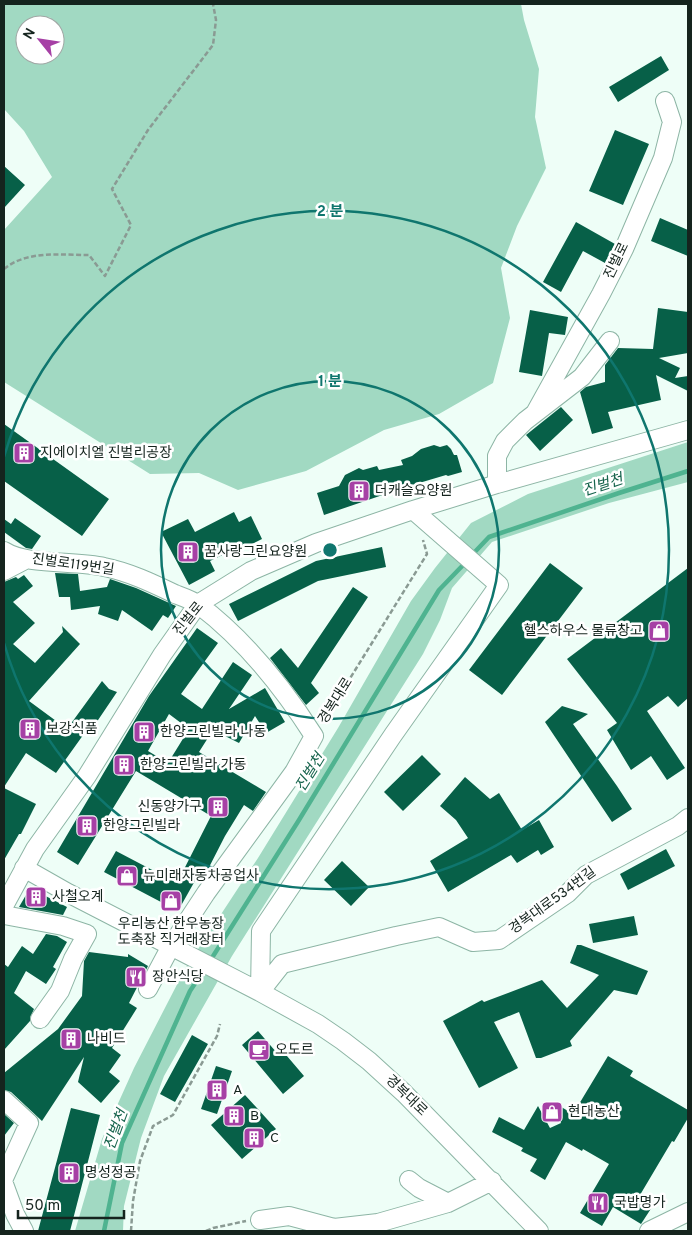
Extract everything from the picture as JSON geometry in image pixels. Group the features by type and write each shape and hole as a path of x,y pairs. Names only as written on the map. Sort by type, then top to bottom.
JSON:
{"street":[{"name":"진벌로","path":"535,413 624,249 663,158 672,122 665,101"},
{"name":"진벌로","path":"497,484 497,456 505,441 525,421 582,377 610,341"},
{"name":"진벌로","path":"4,905 35,849 87,776 162,655 198,604 251,571 316,543 497,484 688,430"},
{"path":"260,992 261,931 392,735 499,585 413,510"},
{"name":"진벌로119번길","path":"4,551 27,559 103,566 135,576 198,604 248,652 274,681 314,736"},
{"path":"4,571 27,559"},
{"name":"경복대로","path":"174,947 208,891 294,772 314,736"},
{"name":"경복대로534번길","path":"260,992 282,964 404,934 439,927 473,942 499,940 568,894 586,875 685,825"},
{"name":"경복대로","path":"24,868 318,1024 369,1061 404,1093 492,1182 534,1230"},
{"path":"4,915 63,926 87,934 73,959 60,991 40,1019"},
{"path":"148,989 174,947"},
{"path":"4,1100 29,1123 4,1178"},
{"path":"409,1180 419,1188 448,1203"},
{"path":"260,1220 289,1216 334,1228 378,1223 448,1203 492,1182"},
{"path":"4,1184 15,1214 24,1231"},
{"path":"649,1231 688,1212"}],"path":[{"path":"4,269 9,264 28,256 46,254 89,255 105,276 131,225 112,189 148,130 213,45 216,20 213,4"},
{"name":"경복대로","path":"314,736 427,554 422,537 434,528"},
{"path":"131,1231 133,1201 140,1161 153,1126 173,1115 216,1036 220,1024"},
{"path":"206,1231 237,1222 260,1220"}],"green space":[{"path":"4,4 521,4 539,69 535,117 546,168 517,226 501,268 510,318 493,383 439,414 384,430 306,471 238,490 199,473 150,474 4,382 4,230 52,177 24,131 4,109"},
{"path":"688,442 688,482 609,503 492,542 452,588 440,620 423,654 232,956 164,1076 141,1138 124,1206 123,1231 75,1231 102,1139 134,1068 185,969 258,858 338,728 411,601 435,568 471,523 528,494"}],"building":[{"path":"661,56 669,70 618,102 609,87"},
{"path":"615,130 649,144 623,205 589,191"},
{"path":"4,166 25,185 4,208"},
{"path":"660,218 688,230 688,256 651,241"},
{"path":"576,222 615,244 605,263 583,251 561,292 543,282"},
{"path":"658,308 688,312 688,353 659,358 680,368 675,378 688,376 688,391 656,375 661,400 608,412 613,428 592,434 580,392 586,387 605,382 605,365 618,348 653,349"},
{"path":"530,310 568,317 565,335 549,333 542,376 519,372"},
{"path":"561,407 573,420 540,451 526,435"},
{"name":"지에이치엘 진벌리공장","path":"4,424 109,499 82,536 4,481"},
{"path":"434,445 440,447 447,445 454,455 457,455 462,472 409,486 324,515 317,493 339,486 345,475 359,468 363,470 377,466 379,470 403,465 401,460 412,456 421,449"},
{"path":"234,512 239,522 251,516 262,539 234,553 233,550 210,561 215,571 189,585 161,532 188,519 195,532"},
{"path":"15,518 41,536 32,549 26,548 4,532 4,519 11,524"},
{"path":"382,547 386,567 318,581 238,621 229,604 316,561"},
{"path":"550,563 583,588 502,695 469,670"},
{"path":"688,568 688,698 678,707 668,696 647,711 685,768 667,780 651,756 631,770 607,730 617,723 567,659"},
{"path":"55,573 78,574 80,591 107,587 110,579 136,588 176,606 168,618 163,615 152,631 122,610 118,621 98,614 100,606 71,610 70,597 59,597"},
{"path":"24,575 33,586 13,602 35,623 13,644 35,663 63,632 62,626 80,644 29,701 67,729 102,681 109,689 117,692 94,726 91,724 56,773 26,753 4,787 4,582 16,577 18,579"},
{"path":"353,587 368,597 311,683 319,693 306,705 270,658 281,648 298,668"},
{"path":"197,628 218,643 181,694 202,709 233,662 252,675 229,709 265,688 285,722 266,733 255,716 239,743 213,730 199,752 266,792 253,811 244,805 225,836 203,879 201,881 196,879 178,911 104,872 116,851 177,883 211,816 136,771 78,865 57,852 149,696","holes":["169,714 189,729 168,763 148,751"]},
{"path":"562,706 588,714 573,724 632,809 612,822 545,722"},
{"path":"422,755 441,774 403,811 384,792"},
{"path":"465,777 490,799 499,793 522,830 539,820 554,847 541,855 538,850 517,863 511,855 448,892 430,861 468,838 456,820 440,806"},
{"path":"4,788 36,804 21,834 19,834 4,860"},
{"path":"666,849 675,866 628,890 620,874"},
{"path":"342,861 369,887 351,906 324,880"},
{"name":"사철오계","path":"30,888 67,907 63,915 19,907"},
{"path":"634,916 638,935 593,943 589,924"},
{"path":"46,934 57,936 67,942 53,967 56,969 46,984 26,971 14,993 34,1009 30,1021 4,1050 4,964 8,967 22,946 33,954"},
{"path":"577,945 648,971 637,995 614,990 570,1041 572,1046 541,1058 536,1058 519,1012 494,1022 518,1068 479,1088 443,1021 482,1000 484,1002 542,980 567,1008 599,975 570,963"},
{"name":"나비드","path":"89,952 128,957 128,954 148,966 129,1003 137,1008 112,1048 121,1055 109,1072 120,1081 101,1103 78,1082 84,1057 42,1121 11,1092 4,1090 4,1073 58,1029 82,996 84,961"},
{"path":"258,1031 277,1053 281,1049 304,1076 283,1094 242,1045"},
{"path":"192,1035 208,1044 175,1102 160,1094"},
{"path":"608,1056 633,1071 630,1076 688,1110 688,1118 640,1195 654,1204 641,1224 613,1207 602,1226 580,1213 609,1164 583,1149 582,1151 566,1142 545,1180 530,1171 537,1159 521,1151 523,1148 492,1132 499,1117 524,1130 538,1106 550,1128 561,1123 553,1102 573,1114"},
{"name":"A","path":"216,1066 232,1071 217,1114 201,1109"},
{"path":"245,1095 276,1129 242,1159 211,1125"},
{"name":"명성정공","path":"71,1108 100,1115 70,1231 38,1231"},
{"path":"4,1114 14,1123 4,1136"}],"waterway":[{"name":"진벌천","path":"471,556 489,537 688,471"},
{"name":"진벌천","path":"210,961 299,820 439,590 466,562"},
{"name":"진벌천","path":"104,1231 122,1143 190,991 206,967"}],"place":[{"name":"지에이치엘 진벌리공장","path":"24,453"},
{"name":"더캐슬요양원","path":"359,491"},
{"name":"꿈사랑그린요양원","path":"188,552"},
{"name":"헬스하우스 물류창고","path":"659,631"},
{"name":"보강식품","path":"30,729"},
{"name":"한양그린빌라 나동","path":"144,732"},
{"name":"한양그린빌라 가동","path":"124,765"},
{"name":"신동양가구","path":"218,807"},
{"name":"한양그린빌라","path":"87,826"},
{"name":"뉴미래자동차공업사","path":"127,876"},
{"name":"사철오계","path":"36,897"},
{"name":"우리농산 한우농장 도축장 직거래장터","path":"171,901"},
{"name":"장안식당","path":"136,977"},
{"name":"나비드","path":"71,1039"},
{"name":"오도르","path":"259,1050"},
{"name":"A","path":"217,1090"},
{"name":"현대농산","path":"552,1112"},
{"name":"B","path":"234,1116"},
{"name":"C","path":"254,1138"},
{"name":"명성정공","path":"69,1173"},
{"name":"국밥명가","path":"598,1203"}]}
